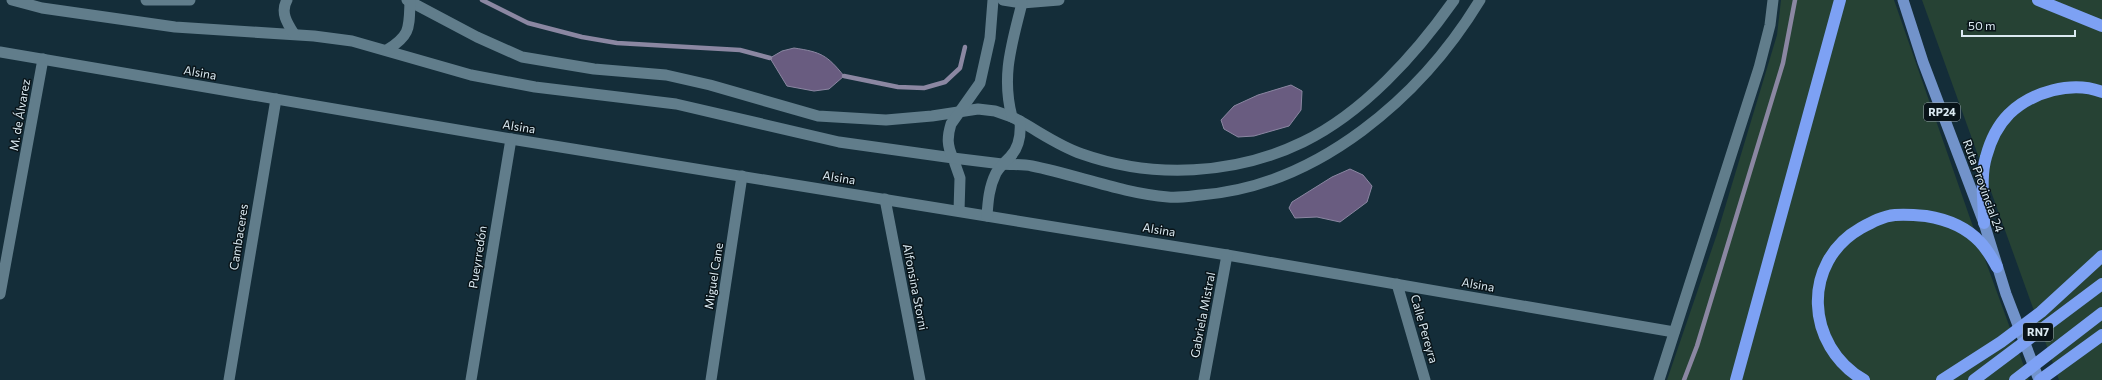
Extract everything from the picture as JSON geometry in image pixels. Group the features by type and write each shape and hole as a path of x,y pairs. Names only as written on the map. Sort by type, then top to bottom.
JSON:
{"highway":[{"path":"1736,380 1840,0"},
{"path":"2038,0 2102,26"},
{"path":"1984,223 1983,186 1986,157 1996,132 2009,114 2042,93 2068,87 2084,88 2102,92"},
{"path":"1864,380 1850,372 1835,355 1820,325 1818,307 1820,280 1830,256 1850,234 1873,221 1895,215 1936,218 1956,224 1979,241 1998,267"},
{"path":"1936,380 2001,342 2041,312 2102,256"},
{"name":"RN7","path":"1974,380 2102,284"},
{"name":"RN7","path":"2015,380 2102,313"},
{"path":"2040,380 2102,336"},
{"path":"1942,380 1952,372"}],"main road":[{"name":"Ruta Provincial 24","path":"1904,0 1923,62 1984,223 2006,294 2040,380"}],"street":[{"path":"12,0 42,8 167,26 294,34 352,41 387,50 442,68 521,84 676,104 839,142 1002,164 1030,165 1139,194 1170,197 1226,193 1285,176 1315,160 1357,134 1414,84 1462,29 1480,0"},
{"path":"146,0 190,0"},
{"path":"287,0 283,12 286,23 294,34"},
{"path":"959,211 960,178 948,143 948,132 951,124 972,96 980,82 990,38 993,0"},
{"path":"1003,0 1022,2 1059,0"},
{"path":"387,50 402,41 409,26 408,1 477,37 522,57 594,69 666,75 710,85 818,116 886,120 932,116 960,110 990,110 1016,119 1064,147 1083,154 1127,166 1160,170 1188,170 1226,167 1267,157 1304,142 1346,115 1379,87 1411,55 1454,0"},
{"path":"1659,380 1759,68 1770,25 1773,0"},
{"path":"987,216 990,187 1002,164 1011,156 1018,145 1020,134 1006,86 1010,52 1022,2"},
{"name":"Alsina","path":"0,52 511,139 1227,254 1674,332"},
{"name":"M. de Álvarez","path":"0,294 43,59"},
{"name":"Cambaceres","path":"229,380 276,99"},
{"name":"Pueyrredón","path":"471,380 511,139"},
{"name":"Miguel Cane","path":"711,380 742,176"},
{"name":"Alfonsina Storni","path":"885,199 920,380"},
{"name":"Gabriela Mistral","path":"1204,380 1227,254"},
{"name":"Calle Pereyra","path":"1397,284 1425,380"}],"green space":[{"path":"1781,0 1894,0 1971,221 2029,380 1667,380 1717,234 1777,35"},
{"path":"1922,0 2102,0 2102,380 2059,380"}],"shaded area":[{"path":"794,48 811,51 823,56 833,63 844,76 829,89 814,91 787,86 770,58 782,51"},
{"path":"1291,85 1302,91 1301,110 1289,126 1254,136 1238,137 1224,129 1221,120 1234,106 1258,95"},
{"path":"1350,169 1363,175 1372,186 1367,202 1340,222 1317,217 1295,218 1289,208 1292,202 1332,177"}],"waterway":[{"path":"482,0 528,23 582,37 617,43 740,50 770,58"},
{"path":"1684,380 1697,346 1783,63 1795,0"},
{"path":"844,76 898,87 924,88 945,82 960,68 965,47"}]}
